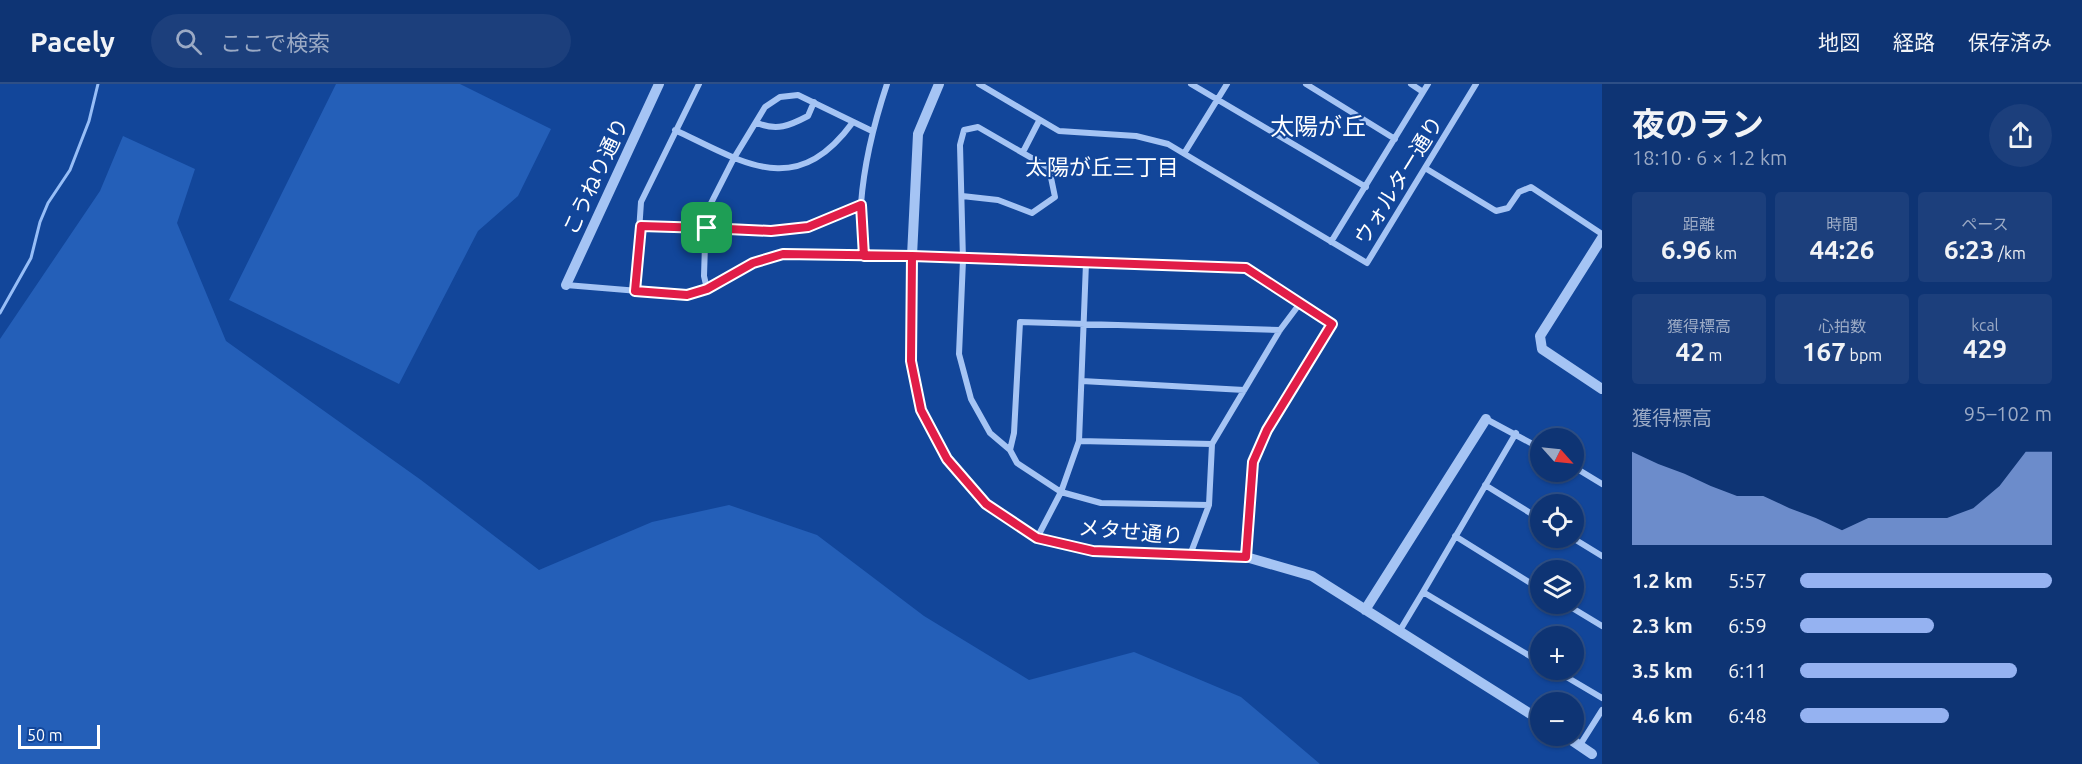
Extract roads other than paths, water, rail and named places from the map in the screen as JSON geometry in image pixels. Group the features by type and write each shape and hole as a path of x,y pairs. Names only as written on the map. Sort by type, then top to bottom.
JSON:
{"street":[{"name":"こうねり通り","path":"566,285 659,84"},
{"path":"635,291 641,201 699,84"},
{"path":"864,256 861,205 872,131 886,84"},
{"name":"メタせ通り","path":"939,84 918,134 912,256 911,361 921,410 947,459 986,504 1037,538 1093,551 1246,557 1312,576 1530,714"},
{"path":"979,84 1059,131 1136,136 1168,144 1185,152 1331,242 1428,84"},
{"path":"992,91 995,84"},
{"path":"1191,84 1366,187"},
{"path":"1185,152 1227,84"},
{"path":"1306,84 1395,139"},
{"path":"1411,84 1423,92"},
{"name":"ウォルター通り","path":"1331,242 1366,263 1476,84"},
{"path":"707,289 704,276 706,213 734,158 765,107 780,97 798,95 872,131"},
{"path":"757,123 771,129 789,127 808,116 814,102"},
{"path":"1023,152 1039,121"},
{"path":"675,130 734,158 768,169 792,169 816,159 837,144 853,122"},
{"path":"962,196 998,200 1032,213 1055,197 1049,168 978,127 964,130 960,145 963,260 959,354 971,399 990,433 1010,450 1017,463 1060,492 1101,503 1209,505"},
{"path":"1425,168 1496,211 1508,208 1519,192 1531,187 1602,236 1540,336 1542,349 1602,389"},
{"path":"641,226 771,231 808,227 861,205"},
{"path":"566,285 687,295 707,289 753,263 783,254 912,256 963,260 1246,268 1332,324 1267,430 1253,462 1246,557"},
{"path":"1037,538 1060,492 1079,441 1086,263"},
{"path":"1190,555 1209,505 1212,444 1280,330 1301,302"},
{"path":"1010,450 1014,433 1020,321 1082,325 1280,330"},
{"path":"1082,381 1244,390"},
{"path":"1365,610 1486,419 1530,442"},
{"path":"1399,632 1516,433"},
{"path":"1079,441 1212,444"},
{"path":"1584,473 1602,484"},
{"path":"1485,485 1530,513"},
{"path":"1455,536 1530,583"},
{"path":"1584,545 1602,556"},
{"path":"1422,592 1530,656"},
{"path":"1582,614 1602,626"},
{"path":"1572,680 1602,698"},
{"path":"1584,739 1602,710"},
{"path":"1581,746 1592,754"}],"waterway":[{"path":"0,313 31,258 40,222 48,203 70,170 89,121 98,84"}],"district":[{"name":"太陽が丘","path":"1318,126"},
{"name":"太陽が丘三丁目","path":"1102,166"}]}
